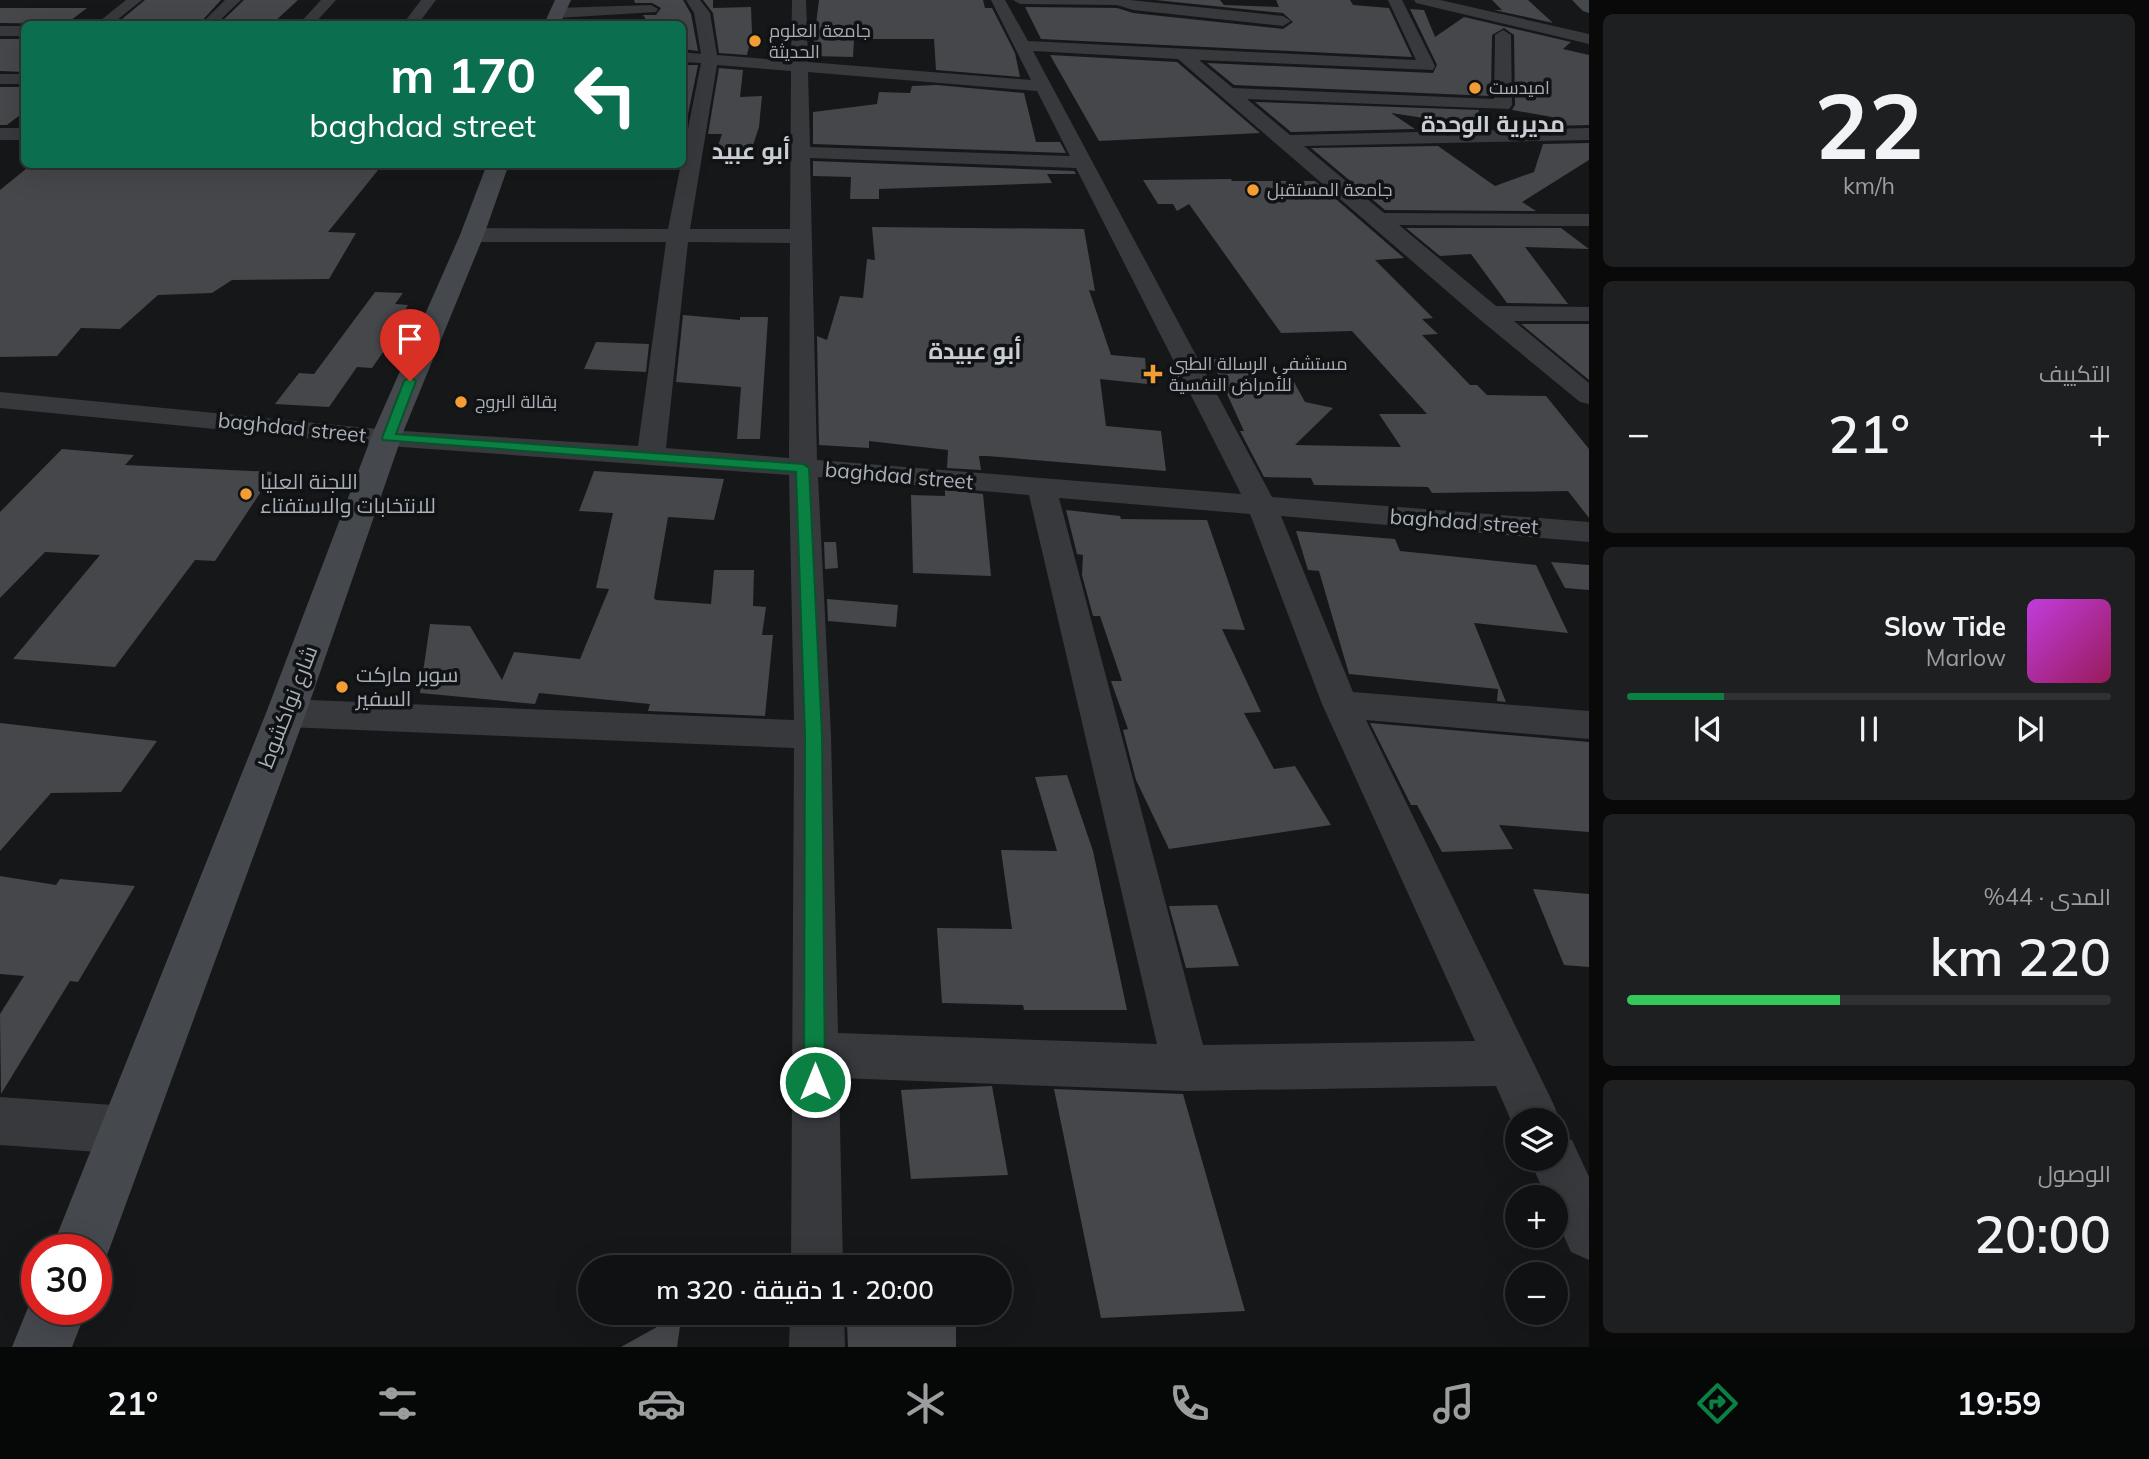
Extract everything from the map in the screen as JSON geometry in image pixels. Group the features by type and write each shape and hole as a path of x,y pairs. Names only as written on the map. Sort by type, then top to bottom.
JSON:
{"street":[{"path":"107,21 135,0"},
{"path":"211,21 234,0"},
{"path":"309,21 329,0"},
{"path":"412,21 429,0"},
{"path":"651,455 678,234 710,60 702,13 693,0"},
{"path":"799,0 803,468 813,735 817,1255"},
{"path":"998,0 1262,506 1340,704 1531,1108"},
{"path":"1020,0 1117,1 1133,6 1283,21"},
{"path":"1248,0 1283,21 1298,34 1299,58"},
{"path":"1022,46 1427,66 1395,0"},
{"path":"1421,0 1589,39"},
{"path":"1484,0 1495,6 1536,9"},
{"path":"1580,0 1589,10"},
{"path":"557,12 651,9"},
{"path":"1562,10 1589,10"},
{"path":"0,31 21,31"},
{"path":"1228,93 1503,105 1503,35"},
{"path":"1181,53 1487,313 1589,396"},
{"path":"686,57 1041,86"},
{"path":"0,79 21,79"},
{"path":"1484,104 1523,136"},
{"path":"0,134 21,134"},
{"path":"1284,141 1589,134"},
{"path":"801,152 1081,162"},
{"name":"شارع نواكشوط","path":"86,1234 388,438 472,235 497,168"},
{"path":"1378,219 1589,220"},
{"path":"472,235 801,236"},
{"path":"1487,313 1589,314"},
{"name":"baghdad street","path":"0,400 388,438 651,455 1589,532"},
{"path":"1042,488 1186,1068"},
{"path":"1340,704 1589,725"},
{"path":"286,713 813,735"},
{"path":"814,1055 1186,1068 1510,1063"},
{"path":"0,1121 127,1130"},
{"path":"1560,1171 1589,1234"},
{"path":"42,1347 51,1325"},
{"path":"817,1325 817,1347"}],"building":[{"path":"145,0 221,0 202,21 120,21"},
{"path":"244,0 298,0 275,21 222,21"},
{"path":"634,0 683,0 691,14 698,51 686,50 686,21 647,21 643,15 656,15 661,8 652,3 635,3"},
{"path":"703,0 713,0 713,8 751,7 752,33 747,55 719,53 713,13"},
{"path":"819,0 983,0 985,8 992,8 1015,53 1020,77 936,70 934,39 854,39 853,57 812,56"},
{"path":"1155,0 1220,0 1224,5 1279,7 1276,0 1350,0 1353,5 1389,8 1412,57 1041,39 1025,7 1117,8 1133,13 1283,29 1293,22 1283,13"},
{"path":"1492,0 1528,0 1553,23 1494,10 1502,10"},
{"path":"0,8 87,8 70,21 0,23"},
{"path":"1410,9 1424,10 1435,37 1464,17 1571,42 1563,49 1589,55 1589,125 1549,126 1552,117 1512,110 1515,105 1514,35 1504,28 1492,35 1491,96 1234,85 1207,63 1433,73 1437,65"},
{"path":"0,39 21,39 21,72 0,71"},
{"path":"1050,55 1177,62 1260,133 1099,141"},
{"path":"686,65 698,65 686,124"},
{"path":"719,68 743,70 740,97 762,96 759,127 750,154 716,152 722,134 708,134"},
{"path":"937,85 1024,93 1036,142 1060,142 1066,153 813,144 813,112 877,104 879,92 910,93 912,86"},
{"path":"0,87 21,87 21,114 7,125 0,125"},
{"path":"1255,102 1479,110 1477,126 1391,113 1415,129 1291,132"},
{"path":"1589,143 1589,160 1522,202 1536,211 1385,210 1311,148 1438,146 1495,186 1534,172 1543,144"},
{"path":"813,161 1074,171 1076,174 1047,174 1052,183 879,189 879,199 850,199 851,177 813,176"},
{"path":"27,168 380,168 328,232 356,233 329,279 232,280 212,293 158,295 120,329 81,328 57,356 0,357 0,190"},
{"path":"1143,180 1315,181 1404,258 1375,260 1433,318 1422,319 1438,334 1422,335 1470,385 1477,385 1487,395 1546,396 1589,449 1589,518 1568,491 1432,493 1428,487 1314,485 1311,478 1264,477 1240,431 1244,431 1211,359 1244,360 1254,381 1294,382 1305,402 1333,408 1295,445 1401,447 1379,414 1427,414 1352,331 1281,333 1189,204 1177,211 1173,204 1158,204"},
{"path":"872,227 1084,229 1095,291 1089,290 1111,355 1145,358 1147,384 1100,379 1106,426 1161,431 1166,471 987,456 979,456 981,470 947,468 948,450 869,441 869,448 819,445 817,336 827,340 840,296 863,298 867,259 875,260"},
{"path":"1406,228 1561,228 1589,249 1525,247 1568,304 1507,303 1471,254 1440,256"},
{"path":"375,292 403,293 395,304 408,305 393,332 397,332 372,368 357,367 329,407 275,404 299,373 314,374"},
{"path":"683,315 740,320 740,317 768,317 760,439 737,439 741,387 676,382"},
{"path":"1521,324 1589,324 1589,380"},
{"path":"596,342 649,344 646,372 584,369"},
{"path":"62,449 134,455 125,465 274,472 215,561 195,560 115,667 13,659 100,555 45,552 0,598 0,512"},
{"path":"594,471 724,479 714,520 668,517 654,598 711,604 714,570 754,570 753,606 766,607 762,635 773,635 765,716 648,711 650,704 539,693 535,704 420,693 430,624 470,626 502,680 514,652 580,659 609,589 596,588 613,513 579,511"},
{"path":"945,490 983,494 991,576 913,573 911,495 945,496"},
{"path":"1066,510 1120,516 1121,519 1207,520 1245,630 1222,629 1261,712 1244,713 1274,769 1295,766 1331,825 1169,849 1136,780 1123,730 1128,729 1111,681 1122,681 1100,616 1093,616 1082,575 1083,555 1077,554"},
{"path":"1296,531 1395,539 1400,551 1536,565 1568,633 1474,623 1506,702 1497,701 1498,689 1349,674 1319,571 1308,570"},
{"path":"824,542 836,542 838,568 825,569"},
{"path":"1551,562 1589,565 1589,590 1565,588"},
{"path":"827,599 898,605 896,627 828,621"},
{"path":"0,723 157,741 121,792 51,793 0,851"},
{"path":"1370,723 1589,742 1589,832 1499,825 1513,849 1442,852 1417,805 1411,805"},
{"path":"1067,775 1093,851 1127,1010 1024,1010 1023,1005 942,1003 937,928 1012,929 1001,850 1057,851 1035,777"},
{"path":"0,876 56,885 60,879 135,886 78,982 70,981 1,1094 0,1014 24,976 0,974"},
{"path":"1533,889 1589,894 1589,967 1564,965"},
{"path":"1217,905 1239,966 1186,968 1169,906"},
{"path":"992,1086 1008,1175 911,1179 901,1090"},
{"path":"1054,1089 1183,1094 1245,1311 1101,1318"},
{"path":"660,1325 680,1325 677,1347 621,1347"},
{"path":"847,1325 956,1326 956,1347 848,1347"}],"place":[{"name":"جامعة العلوم الحديثة","path":"755,41"},
{"name":"اميدست","path":"1475,88"},
{"name":"جامعة المستقبل","path":"1253,190"},
{"name":"مستشفى الرسالة الطبي للأمراض النفسية","path":"1153,374"},
{"name":"بقالة البروج","path":"461,402"},
{"name":"اللجنة العليا للانتخابات والاستفتاء","path":"246,494"},
{"name":"سوبر ماركت السفير","path":"342,687"}],"district":[{"name":"مديرية الوحدة","path":"1493,124"},
{"name":"أبو عبيد","path":"751,151"},
{"name":"أبو عبيدة","path":"975,351"}],"route":[{"path":"410,381 388,438 803,468 813,735 815,1082"}]}
